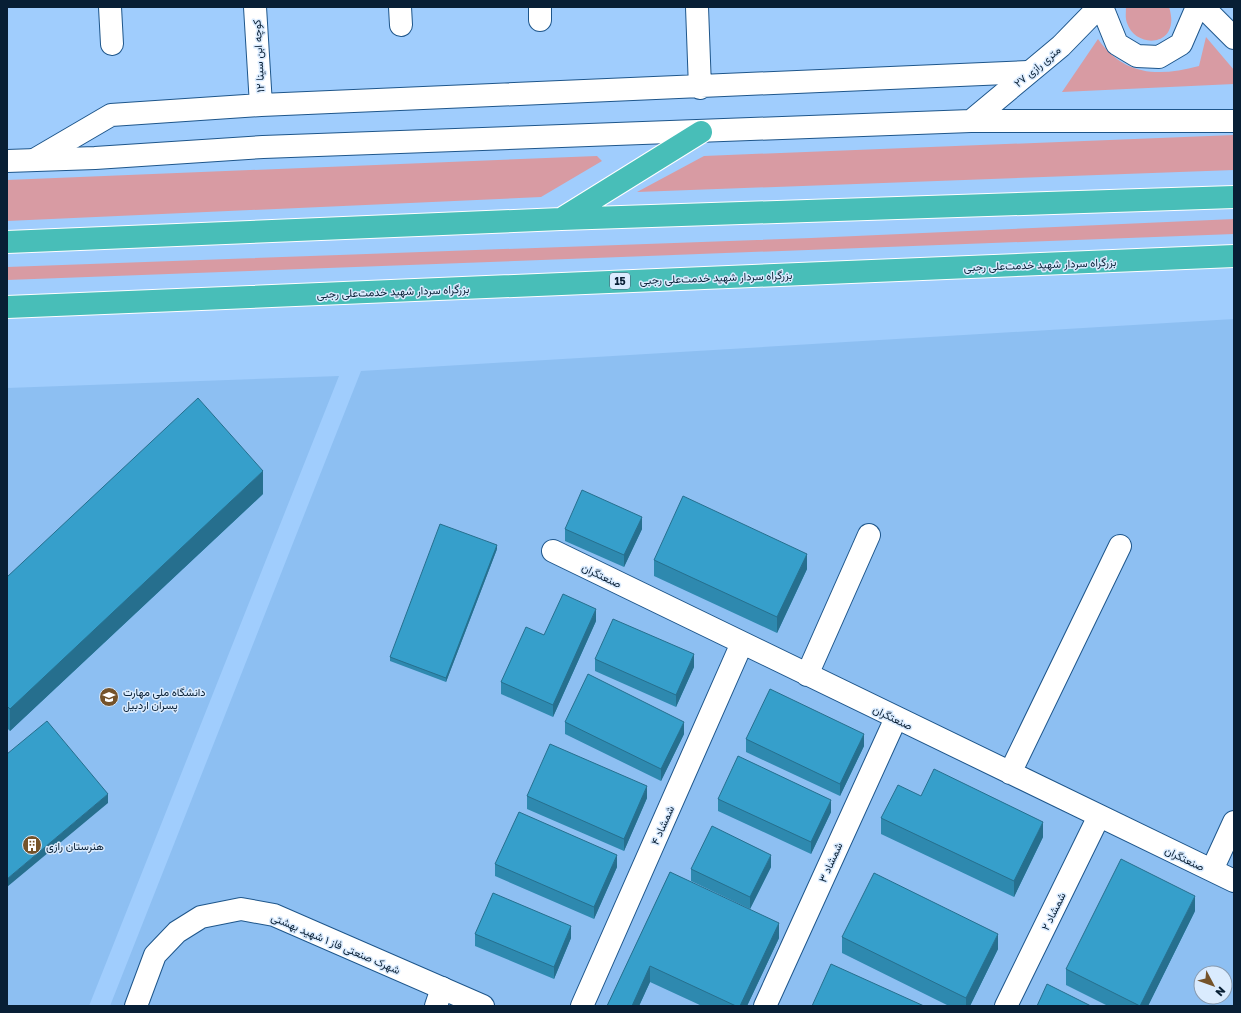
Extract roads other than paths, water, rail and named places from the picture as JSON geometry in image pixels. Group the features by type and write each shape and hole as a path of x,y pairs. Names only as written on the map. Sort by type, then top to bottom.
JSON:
{"highway":[{"path":"561,219 701,132"},
{"path":"7,242 561,219 1234,197"},
{"name":"بزرگراه سردار شهید خدمت‌علی رجبی","path":"7,307 1234,256"}],"street":[{"path":"110,7 112,44"},
{"name":"کوچه ابن سینا ۱۲","path":"255,7 261,105"},
{"path":"697,7 700,88"},
{"path":"1101,7 1117,44 1137,56 1159,57 1181,44 1197,7"},
{"name":"۲۷ متری رازی","path":"970,121 1061,46 1101,7"},
{"path":"1204,7 1234,38"},
{"path":"34,160 111,115 261,105 700,88 1028,72"},
{"path":"7,161 263,147 970,121 1234,121"},
{"path":"807,675 869,535"},
{"path":"1010,773 1120,546"},
{"name":"صنعتگران","path":"553,551 1234,881"},
{"name":"شمشاد ۴","path":"582,1006 742,643"},
{"name":"شمشاد ۳","path":"765,1006 896,718"},
{"name":"شمشاد ۲","path":"1006,1006 1099,816"},
{"path":"1212,870 1234,822"},
{"name":"شهرک صنعتی فاز ۱ شهید بهشتی","path":"136,1006 155,955 178,932 201,918 241,909 274,915 439,997 483,1006"}],"place":[{"name":"دانشگاه ملی مهارت پسران اردبیل","path":"109,697"},
{"name":"هنرستان رازی","path":"32,845"}]}
